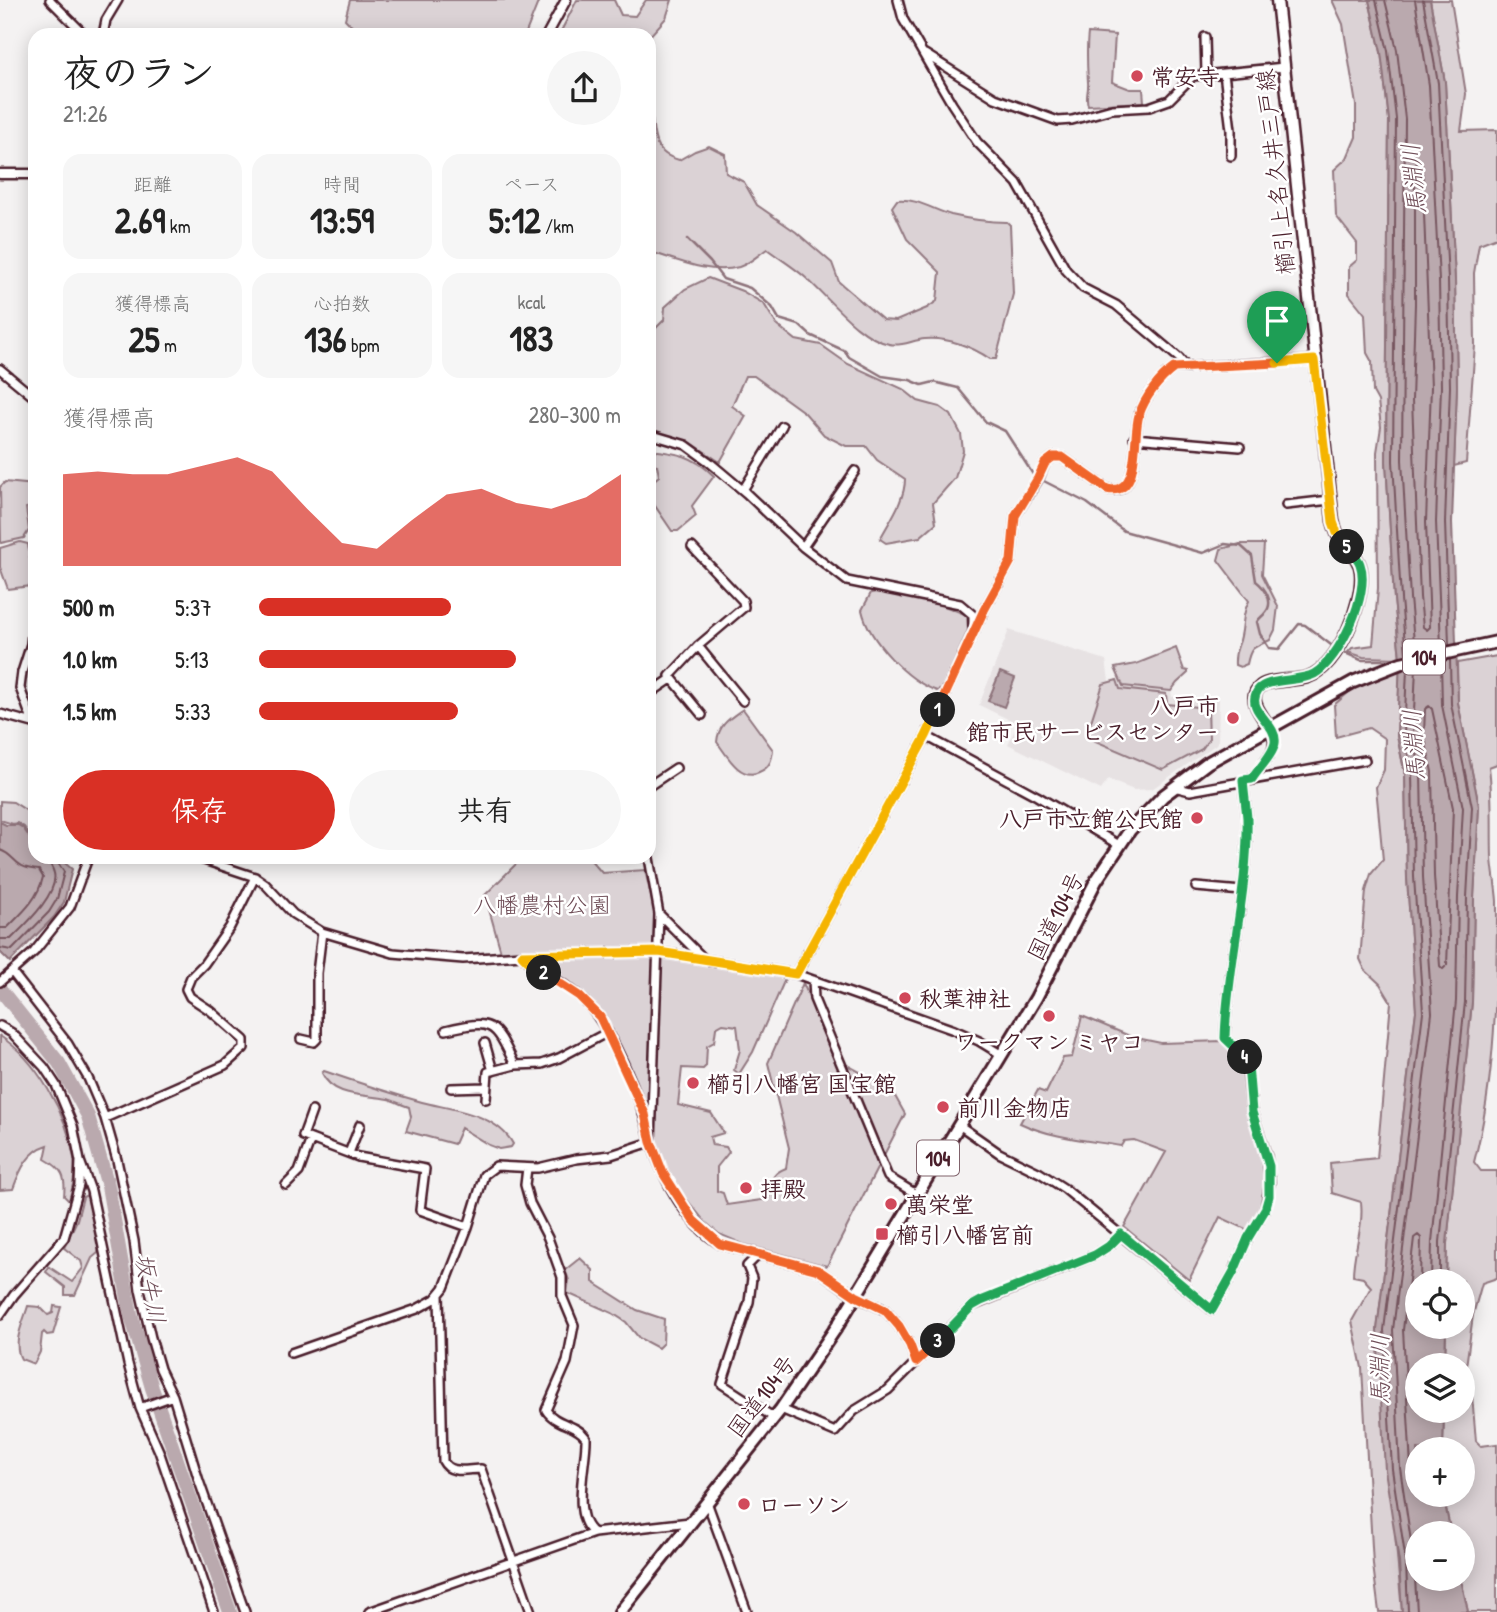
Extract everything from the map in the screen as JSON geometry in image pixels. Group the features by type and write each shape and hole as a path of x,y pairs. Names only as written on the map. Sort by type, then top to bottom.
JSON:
{"highway":[{"name":"国道104号","path":"620,1612 777,1413 856,1296 1036,998 1096,881 1119,845 1138,822 1174,787 1226,752 1353,682 1401,663 1497,642"}],"main road":[{"name":"櫛引上名久井三戸線","path":"1270,728 1257,709 1256,693 1261,686 1312,676 1324,667 1335,655 1345,637 1361,584 1361,565 1337,533 1330,500 1277,0"}],"street":[{"path":"50,0 78,28"},
{"path":"104,28 118,0"},
{"path":"551,28 566,0"},
{"path":"898,0 903,19 977,142 1017,183 1053,248 1075,281 1094,295 1116,305 1180,358 1187,368"},
{"path":"1205,37 1206,74"},
{"path":"924,54 995,98 1058,121 1072,120 1111,109 1149,107 1169,100 1193,76 1284,67"},
{"path":"1224,73 1231,130 1231,156"},
{"path":"0,174 28,174"},
{"path":"796,974 926,736 972,634 1011,561 1015,516 1045,463 1053,457 1062,457 1107,489 1122,489 1129,482 1132,472 1134,438 1140,412 1162,376 1174,368 1314,360"},
{"path":"0,369 28,392"},
{"path":"743,490 782,426"},
{"path":"656,436 687,445 743,490 803,547 840,577 853,584 960,604 973,615 972,634"},
{"path":"1134,438 1240,447"},
{"path":"803,547 855,471"},
{"path":"1286,505 1330,500"},
{"path":"656,689 671,679 672,672 698,646 744,607 743,601 692,547"},
{"path":"698,646 743,701"},
{"path":"28,653 20,688 28,708"},
{"path":"671,679 702,716"},
{"path":"0,714 28,721"},
{"path":"1252,779 1275,745 1275,736 1270,728"},
{"path":"926,736 1037,796 1119,845"},
{"path":"1174,787 1190,791 1365,760"},
{"path":"656,781 676,768"},
{"path":"959,1125 999,1153 1065,1189 1212,1310 1265,1210 1269,1189 1269,1166 1252,1112 1248,1065 1244,1056 1225,1038 1228,983 1242,891 1247,819 1243,780"},
{"path":"2,980 34,952 70,907 86,864"},
{"path":"216,864 255,877 293,914 322,932 409,956 463,959 659,952 796,974 954,1030 1002,1055"},
{"path":"650,864 659,914 651,1142"},
{"path":"105,1118 225,1065 244,1048 244,1040 190,997 186,989 191,977 204,964 230,927 255,877"},
{"path":"1196,887 1242,891"},
{"path":"659,914 704,959"},
{"path":"301,1038 314,1042 317,1039 317,973 322,932"},
{"path":"522,955 579,996 600,1017 645,1114 651,1142 663,1173 693,1220 720,1244 818,1270 856,1296 885,1310 910,1345 916,1362"},
{"path":"12,972 68,1044 88,1078 105,1118 117,1160 151,1338 245,1612"},
{"path":"813,980 814,999 888,1177 916,1194"},
{"path":"446,1030 474,1023 490,1025 500,1035 515,1065"},
{"path":"0,1026 12,1033 44,1067 56,1085 73,1126 80,1161 91,1191 128,1364 214,1612"},
{"path":"486,1099 487,1075 493,1071 559,1058 608,1032"},
{"path":"485,1043 493,1071"},
{"path":"451,1088 486,1087"},
{"path":"312,1111 303,1136 349,1153 425,1169 420,1210 468,1227"},
{"path":"349,1153 360,1125"},
{"path":"286,1185 299,1172 311,1139"},
{"path":"531,1612 481,1469 454,1470 445,1466 443,1461 439,1295 468,1227 484,1175 489,1170 504,1165 538,1168 576,1159 611,1155 651,1142"},
{"path":"0,1315 64,1238 79,1185 80,1161"},
{"path":"527,1168 525,1185 530,1203 548,1238 562,1277 562,1296 574,1325 566,1362 546,1410 550,1416 580,1430 586,1438 581,1510 589,1529 594,1533"},
{"path":"759,1254 747,1266 752,1278 749,1302 722,1384 777,1413 835,1432 854,1411 888,1391 972,1306 1095,1255 1121,1234"},
{"path":"291,1353 416,1309 439,1295"},
{"path":"143,1407 170,1397"},
{"path":"707,1502 747,1612"},
{"path":"369,1612 594,1533 690,1522"}],"shaded area":[{"path":"1009,630 1106,660 1109,681 1119,679 1123,687 1171,691 1172,697 1219,698 1218,743 1152,789 1134,790 1108,780 1101,790 1008,744 1018,724 979,705"}],"green space":[{"path":"350,0 539,0 528,28 353,28 345,19"},
{"path":"577,0 614,0 621,15 635,16 646,0 672,0 666,18 656,29 563,28"},
{"path":"1332,0 1369,0 1381,52 1389,120 1386,461 1400,658 1363,657 1348,652 1352,648 1373,645 1378,588 1377,452 1381,427 1378,401 1373,392 1372,362 1367,353 1365,314 1349,294 1349,267 1357,260 1357,243 1336,216 1334,170 1347,158 1356,137 1356,105 1343,24"},
{"path":"1430,0 1451,0 1466,94 1461,131 1497,130 1497,237 1479,244 1474,273 1475,345 1466,463 1454,466 1457,387 1455,280 1445,82"},
{"path":"1088,33 1115,35 1112,82 1130,89 1143,89 1144,102 1088,105"},
{"path":"656,141 662,151 679,160 709,146 725,154 726,173 744,182 757,205 796,232 832,263 839,282 883,320 896,321 937,301 940,272 907,239 892,207 897,200 918,203 958,216 1007,222 1010,225 1013,294 996,359 990,359 951,341 925,339 894,345 878,340 856,326 815,286 767,249 746,264 728,269 705,268 656,254"},
{"path":"708,278 742,291 764,304 777,325 796,340 821,345 848,364 903,389 918,401 940,407 951,415 961,434 963,451 955,478 933,503 936,523 920,537 886,543 880,539 900,502 905,479 877,460 866,446 846,446 824,435 805,413 754,376 745,376 732,406 746,416 720,462 690,442 656,432 656,328 664,320 665,307 685,289"},
{"path":"656,451 668,452 684,456 714,476 692,506 696,516 678,531 672,531 656,507 656,478 659,476"},
{"path":"5,482 28,484 28,532 24,538 1,543 0,487"},
{"path":"20,542 28,544 28,586 8,589 0,567 0,548"},
{"path":"1240,544 1264,544 1262,574 1278,606 1275,630 1270,640 1254,648 1247,664 1240,667 1235,665 1235,655 1249,601 1218,560 1221,549"},
{"path":"871,593 937,603 967,615 968,630 942,689 937,691 914,678 881,647 862,610"},
{"path":"1176,648 1184,670 1188,673 1171,691 1123,686 1115,668 1136,664"},
{"path":"1497,656 1497,764 1489,767 1492,858 1497,901 1496,999 1487,1098 1474,1162 1481,1171 1497,1171 1497,1278 1482,1283 1475,1308 1475,1269 1446,1269 1472,1002 1479,806 1458,703 1457,663"},
{"path":"1377,668 1400,668 1397,736 1405,774 1407,878 1416,1011 1377,1330 1402,1612 1379,1612 1373,1565 1362,1368 1352,1321 1371,1287 1363,1278 1353,1276 1361,1202 1332,1193 1330,1163 1377,1158 1391,1002 1380,984 1365,970 1360,959 1366,891 1371,874 1383,860 1376,787 1384,770 1385,739 1369,728 1336,737 1334,705"},
{"path":"1117,680 1120,689 1166,694 1167,704 1208,708 1209,739 1202,749 1163,770 1086,737 1103,684"},
{"path":"743,709 773,750 768,766 752,774 734,765 717,742 722,726"},
{"path":"0,801 13,802 28,812 28,832 18,823 0,820"},
{"name":"八幡農村公園","path":"516,864 594,864 602,873 645,870 654,909 654,948 501,952 485,895"},
{"path":"650,955 786,977 753,1052 739,1074 734,1070 740,1050 737,1026 723,1024 716,1028 714,1042 707,1046 706,1066 703,1069 682,1068 678,1105 711,1113 724,1133 710,1137 712,1145 726,1147 729,1152 717,1167 717,1191 723,1193 727,1205 768,1199 773,1177 786,1168 789,1148 768,1063 803,983 836,1059 891,1089 905,1114 827,1266 743,1244 719,1234 705,1222 664,1172 602,1011 581,991 535,962 541,958"},
{"path":"1082,1016 1132,1037 1161,1043 1222,1041 1240,1057 1250,1120 1265,1175 1263,1199 1250,1231 1220,1217 1189,1280 1124,1227 1166,1152 1134,1140 1124,1141 1121,1146 1057,1135 1020,1123 1038,1090 1046,1093 1063,1058 1072,1057"},
{"path":"0,1036 14,1046 38,1074 65,1124 75,1164 69,1201 64,1196 62,1174 45,1159 48,1145 30,1157 13,1189 0,1190"},
{"path":"324,1071 410,1099 473,1114 496,1125 513,1144 511,1147 499,1149 461,1128 454,1144 406,1131 411,1117 409,1107 388,1099 342,1091 327,1081 322,1073"},
{"path":"87,1195 98,1253 92,1258 75,1295 65,1295 65,1287 46,1272 49,1267 72,1282 83,1268 81,1261 64,1248 77,1220 83,1197"},
{"path":"580,1258 593,1270 593,1282 637,1310 664,1319 663,1343 658,1348 639,1338 626,1322 612,1313 567,1293 569,1280 565,1270"},
{"path":"28,1306 40,1307 48,1315 53,1313 54,1306 61,1307 53,1334 42,1334 40,1352 34,1364 21,1359 18,1346 19,1333"},
{"path":"1446,1339 1470,1339 1468,1353 1445,1353"},
{"path":"1444,1423 1474,1423 1476,1441 1481,1446 1497,1444 1497,1612 1468,1612 1464,1591 1475,1591 1475,1521 1448,1521 1446,1507 1475,1507 1475,1437 1443,1437"}],"water":[{"name":"馬淵川","path":"1369,0 1430,0 1445,82 1455,280 1457,387 1452,522 1458,703 1479,806 1472,1002 1446,1269 1405,1269 1405,1339 1446,1339 1445,1353 1405,1353 1405,1423 1444,1423 1443,1437 1405,1437 1405,1507 1446,1507 1448,1521 1405,1521 1405,1591 1464,1591 1468,1612 1402,1612 1399,1562 1385,1470 1377,1330 1416,1011 1407,878 1405,774 1397,736 1400,658 1386,461 1389,120 1381,52"},
{"path":"1000,672 1015,678 1004,707 988,701"},
{"path":"0,822 18,825 28,835 28,864 66,864 72,869 64,902 54,917 10,962 0,952"}],"waterway":[{"path":"687,239 723,279 750,288 772,307 779,319 799,325 810,335 845,351 849,357 882,376 910,380 922,385 934,382 958,388 986,422 1005,431 1034,476 1087,503 1124,531 1203,553 1225,544 1241,546 1252,556 1256,581 1263,587 1269,600 1268,609 1257,622 1260,634 1269,648 1279,649 1299,624 1305,625 1335,648"},
{"path":"1341,651 1361,660 1395,660"},
{"name":"坂牛川","path":"0,989 59,1063 88,1116 108,1186 131,1315 152,1388 230,1612"}],"place":[{"name":"常安寺","path":"1137,76"},
{"name":"八戸市 館市民サービスセンター","path":"1233,718"},
{"name":"八戸市立館公民館","path":"1197,818"},
{"name":"秋葉神社","path":"905,998"},
{"name":"ワークマン ミヤコ","path":"1049,1016"},
{"name":"櫛引八幡宮 国宝館","path":"693,1083"},
{"name":"前川金物店","path":"943,1107"},
{"name":"拝殿","path":"746,1188"},
{"name":"萬栄堂","path":"891,1204"},
{"name":"櫛引八幡宮前","path":"882,1234"},
{"name":"ローソン","path":"744,1504"}],"route":[{"path":"1314,360 1333,522 1341,541 1361,565 1362,574 1358,600 1345,637 1335,655 1312,676 1270,683 1261,686 1256,693 1257,709 1275,736 1275,745 1252,779 1243,780 1247,819 1245,851 1242,891 1228,983 1225,1038 1244,1056 1248,1065 1254,1122 1269,1166 1269,1196 1265,1210 1212,1310 1121,1234 1095,1255 972,1306 916,1362 899,1326 885,1310 856,1296 818,1270 720,1244 693,1220 675,1195 657,1160 645,1114 600,1017 579,996 522,955 659,952 796,974 926,736 984,610 1011,561 1015,516 1045,463 1053,457 1062,457 1107,489 1122,489 1129,482 1132,472 1134,438 1140,412 1162,376 1174,368 1277,363 1314,360"}]}
